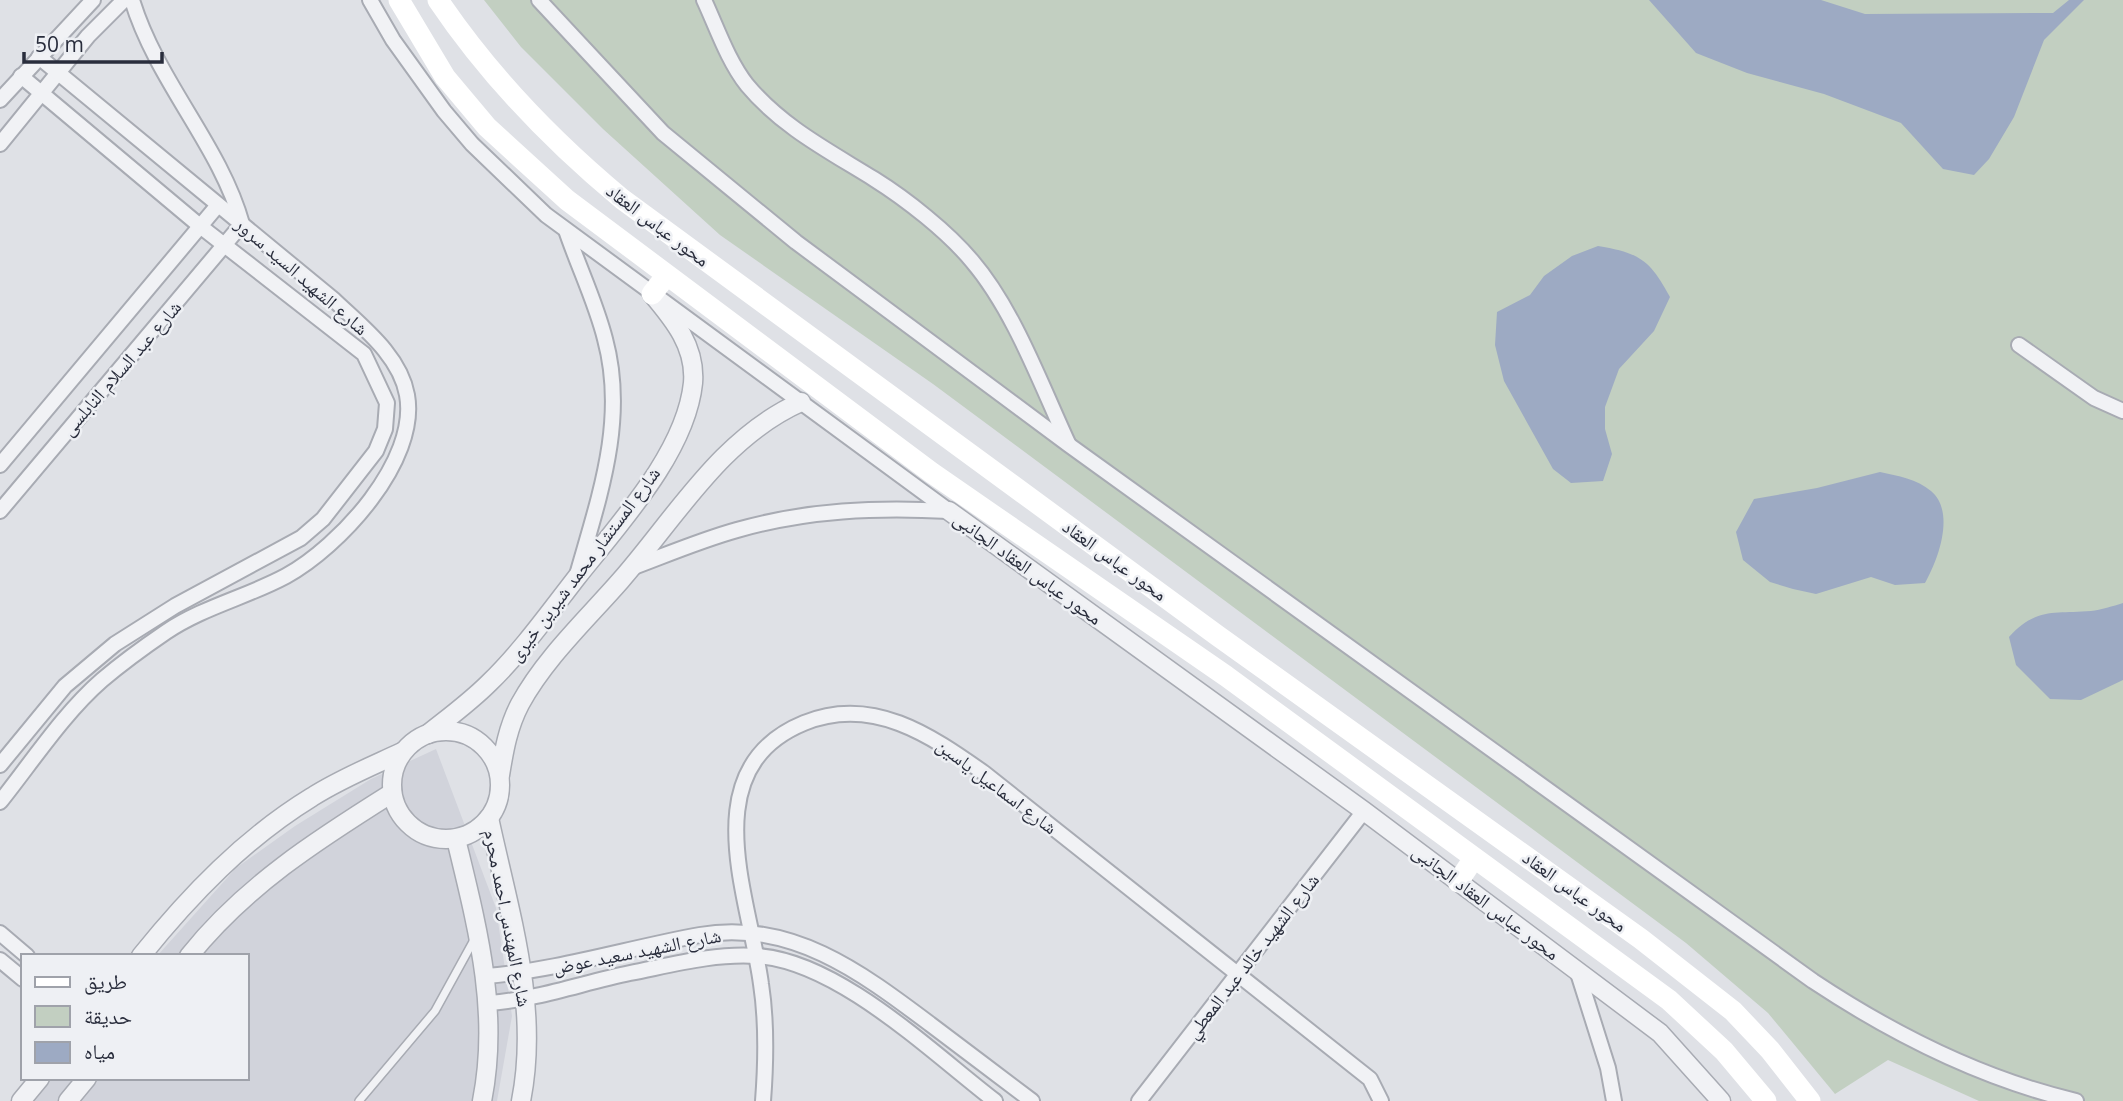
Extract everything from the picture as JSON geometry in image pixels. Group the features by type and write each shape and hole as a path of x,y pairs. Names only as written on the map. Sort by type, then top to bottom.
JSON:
{"main road":[{"name":"محور عباس العقاد","path":"399,0 445,77 487,127 567,200 666,275 883,450 1196,656 1669,1000 1724,1051 1766,1101"},
{"name":"محور عباس العقاد","path":"438,0 472,50 522,108 568,155 622,200 1218,636 1641,939 1706,989 1770,1050 1810,1101"},
{"path":"652,294 666,275"},
{"path":"1196,656 1214,653 1218,636"},
{"path":"1270,708 1271,698 1264,683 1273,675"},
{"path":"1458,882 1474,858"}],"street":[{"path":"0,100 93,0"},
{"path":"0,144 101,21 124,0"},
{"path":"132,0 149,49 232,192 242,224"},
{"name":"محور عباس العقاد الجانبى","path":"370,0 405,58 444,111 472,144 566,231 801,402 883,450 949,511 1364,811 1660,1032 1721,1101"},
{"path":"704,0 733,64 747,85 778,116 814,144 877,181 924,217 972,261 1008,316 1069,445"},
{"path":"544,2 663,133 737,196 1069,445 1868,1017 1928,1048 1980,1069 2076,1101"},
{"name":"شارع الشهيد السيد سرور","path":"0,802 101,681 168,631 207,608 284,577 315,558 362,509 395,461 407,428 407,395 395,366 376,340 334,300 39,57"},
{"name":"شارع الشهيد السيد سرور","path":"0,765 47,706 87,666 176,606 302,538 339,501 376,451 385,429 387,403 378,377 364,354 200,226 21,76"},
{"name":"شارع عبد السلام النابلسى","path":"0,465 218,205"},
{"name":"شارع عبد السلام النابلسى","path":"0,511 242,224"},
{"path":"566,231 605,338 614,404 610,450 575,580"},
{"name":"شارع المستشار محمد شيرين خيرى","path":"428,734 507,665 635,502 670,450 685,417 693,382 689,346 674,319 652,294"},
{"path":"2019,345 2094,398 2123,411"},
{"name":"شارع المستشار محمد شيرين خيرى","path":"500,775 508,729 521,702 539,675 708,473 759,426 801,402"},
{"path":"631,568 736,530 788,517 841,510 895,508 949,511"},
{"path":"87,666 101,681"},
{"name":"شارع اسماعيل ياسين","path":"763,1101 765,1031 756,956 734,834 737,802 749,773 768,748 793,728 822,716 854,712 885,717 936,740 984,773 1370,1079 1381,1101"},
{"path":"143,954 203,884 274,823 312,796 402,752 428,734 451,731 473,738 495,760 500,775 497,805 489,818 480,828 456,839 427,836 415,830 396,808 392,793 392,778 402,752"},
{"path":"190,954 226,914 291,858 392,793"},
{"name":"شارع الشهيد خالد عبد المعطي","path":"1139,1101 1364,811"},
{"name":"شارع المهندس احمد محرم","path":"489,818 526,1000 528,1040 521,1101"},
{"name":"شارع المهندس احمد محرم","path":"456,839 478,932 490,1003 490,1046 482,1101"},
{"path":"0,933 25,954"},
{"name":"شارع الشهيد سعيد عوض","path":"486,976 522,973 701,935 751,933 793,941 832,956 866,976 1032,1101"},
{"name":"شارع الشهيد سعيد عوض","path":"490,1003 526,1000 631,973 717,957 756,956 816,970 852,991 995,1101"},
{"path":"0,960 21,977"},
{"path":"1577,970 1608,1068 1614,1101"},
{"path":"21,1101 38,1080"},
{"path":"68,1101 85,1080"}],"lane":[{"path":"359,1101 435,1011 478,932"}],"shaded area":[{"path":"436,749 496,908 512,1016 497,1101 33,1101 49,1080 248,1080 248,954 159,954 236,868 295,826 371,779"}],"green space":[{"path":"484,0 2123,0 2123,1101 1979,1101 1888,1060 1835,1094 1768,1013 1686,943 933,384 720,235 603,129 521,47"}],"water":[{"path":"1649,0 1821,0 1865,14 2053,13 2069,0 2084,0 2044,40 2014,117 1989,159 1974,175 1943,169 1901,123 1824,94 1747,73 1696,53"},
{"path":"1598,246 1634,255 1642,260 1650,266 1670,297 1654,331 1619,369 1605,407 1605,429 1612,454 1603,481 1571,483 1553,469 1504,381 1495,345 1497,312 1530,295 1544,276 1572,256"},
{"path":"1880,472 1920,484 1938,500 1944,523 1942,536 1935,562 1925,583 1895,585 1871,577 1816,594 1770,582 1743,560 1736,532 1754,499 1817,488"},
{"path":"2123,603 2123,680 2081,700 2050,699 2016,665 2009,637 2028,621 2047,614 2095,610"}]}
